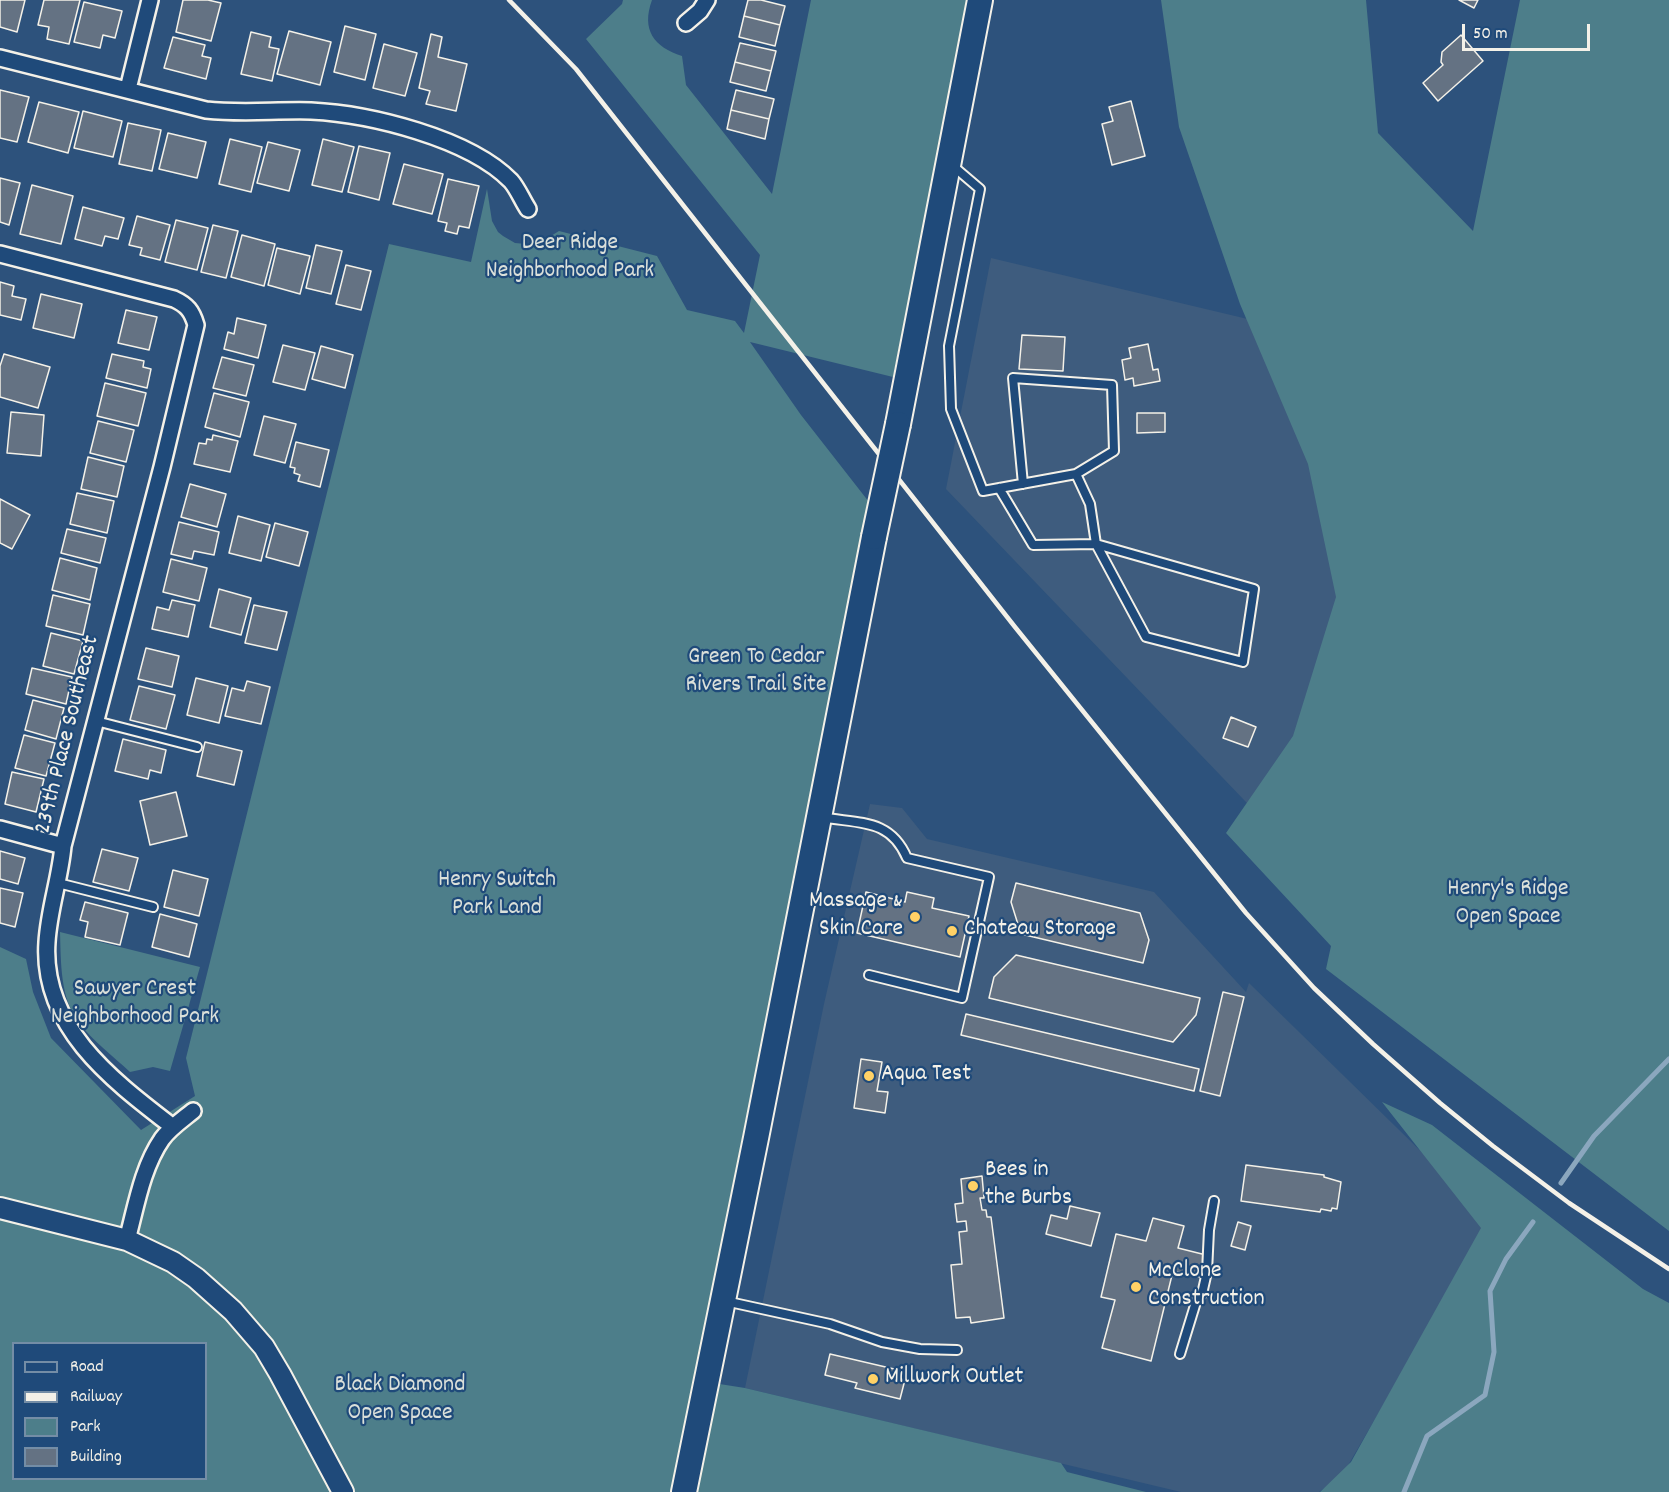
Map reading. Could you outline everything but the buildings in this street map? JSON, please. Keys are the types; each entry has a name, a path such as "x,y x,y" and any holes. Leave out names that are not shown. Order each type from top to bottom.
{"main road":[{"path":"684,1492 950,164 980,0"}],"street":[{"path":"128,90 150,0"},
{"path":"686,23 700,11 707,0"},
{"path":"0,58 206,110 237,113 313,111 393,124 470,152 509,180 528,209"},
{"name":"239th Place Southeast","path":"0,254 174,299 185,305 192,313 196,325 63,846 46,942 47,974 56,1004 75,1037 142,1103 173,1127"},
{"path":"0,829 63,846"},
{"path":"126,1240 146,1170 153,1154 162,1138 193,1111"},
{"path":"0,1208 126,1240 173,1262 196,1278 246,1324 280,1374 343,1492"}],"lane":[{"path":"950,164 980,189 949,346 951,409 983,491 1023,484 1076,474 1113,451 1112,385 1013,378 1023,484"},
{"path":"999,488 1033,545 1096,544 1254,590 1243,662 1146,637 1096,544 1090,504 1076,474"},
{"path":"96,721 197,747"},
{"path":"819,817 882,827 900,843 907,858 988,877 962,998 869,975"},
{"path":"58,883 153,908"},
{"path":"1180,1354 1196,1302 1202,1294 1207,1272 1209,1230 1214,1201"},
{"path":"723,1301 830,1324 882,1342 920,1349 957,1350"}],"shaded area":[{"path":"991,258 1437,364 1291,849 946,489"},
{"path":"870,804 902,808 927,839 1154,892 1246,992 1249,983 1491,1220 1343,1474 1319,1492 1181,1492 745,1388 824,1004"}],"green space":[{"path":"623,0 652,0 648,20 652,36 664,48 682,56 686,85 772,194 811,0 969,0 893,377 750,342 801,415 869,502 694,1380 745,1388 1061,1463 1067,1472 1146,1492 0,1492 0,947 26,959 33,992 51,1038 141,1130 195,1096 186,1058 389,244 471,262 487,189 492,221 498,232 515,243 541,242 559,231 657,256 687,310 735,321 744,333 760,255 586,39 622,4"},
{"name":"Henry's Ridge Open Space","path":"1161,0 1366,0 1378,133 1473,231 1520,0 1669,0 1669,1231 1326,969 1331,946 1226,833 1293,736 1336,597 1308,464 1240,304 1179,127"},
{"name":"Sawyer Crest Neighborhood Park","path":"60,932 200,967 170,1071 153,1067 130,1072 79,1023 68,1003 65,991 61,968"},
{"path":"1382,1102 1432,1125 1643,1289 1669,1303 1669,1492 1320,1492 1351,1462 1481,1228"}],"waterway":[{"path":"1561,1183 1594,1136 1669,1059"},
{"path":"1404,1492 1427,1436 1485,1395 1494,1352 1490,1291 1506,1259 1533,1222"}],"railway":[{"path":"509,0 576,69 1015,627 1246,913 1314,988 1373,1044 1493,1146 1569,1203 1669,1269"}],"place":[{"name":"Massage & Skin Care","path":"915,917"},
{"name":"Chateau Storage","path":"952,931"},
{"name":"Aqua Test","path":"869,1076"},
{"name":"Bees in the Burbs","path":"973,1186"},
{"name":"McClone Construction","path":"1136,1287"},
{"name":"Millwork Outlet","path":"873,1379"}],"park label":[{"name":"Deer Ridge Neighborhood Park","path":"570,259"},
{"name":"Green To Cedar Rivers Trail Site","path":"756,673"},
{"name":"Henry Switch Park Land","path":"497,896"},
{"name":"Black Diamond Open Space","path":"400,1401"}]}
